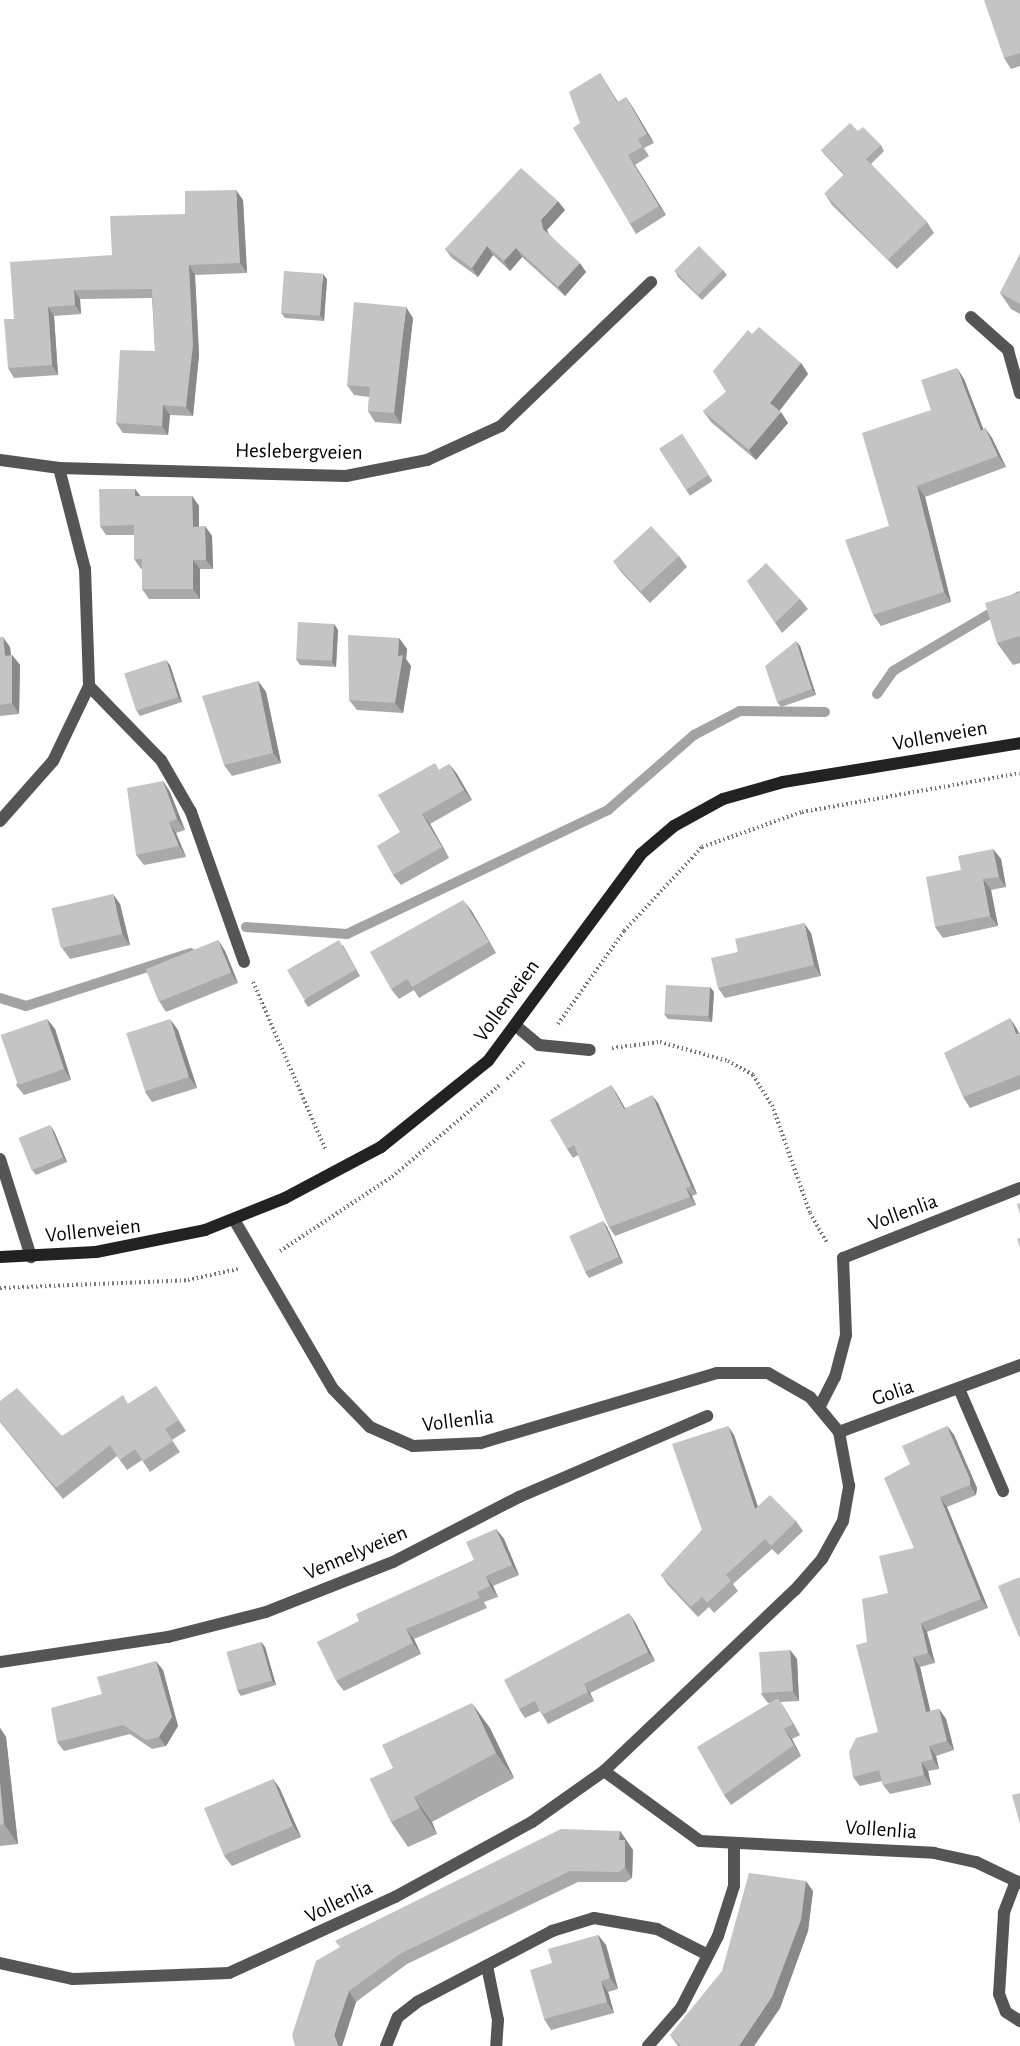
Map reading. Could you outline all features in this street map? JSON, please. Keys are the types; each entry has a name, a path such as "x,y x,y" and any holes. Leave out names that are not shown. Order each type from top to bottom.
{"main road":[{"name":"Vollenveien","path":"0,1257 31,1257 148,1245 235,1221 336,1172 450,1096 515,1025 626,871 690,816 723,799 783,782 1020,742"}],"street":[{"name":"Heslebergveien","path":"0,460 59,468 346,476 427,460 501,426 651,282"},
{"path":"971,317 1008,350 1020,393"},
{"path":"0,821 53,761 89,686 85,569 59,468"},
{"path":"89,686 161,760 191,812 244,962"},
{"path":"515,1025 539,1045 590,1050"},
{"path":"0,1159 4,1178 31,1257"},
{"name":"Vollenlia","path":"843,1258 1020,1188"},
{"name":"Vollenlia","path":"0,1963 73,1979 242,1971 532,1822 604,1771 795,1590 832,1545 849,1500 839,1432 820,1406 791,1382 768,1373 717,1373 480,1443 413,1446 370,1427 333,1389 235,1221"},
{"path":"820,1406 836,1377 846,1335 843,1258"},
{"name":"Golia","path":"839,1432 960,1391 1020,1365"},
{"path":"960,1391 1003,1491"},
{"name":"Vennelyveien","path":"0,1662 168,1637 266,1612 393,1562 519,1497 707,1416"},
{"name":"Vollenlia","path":"604,1771 682,1833 734,1844 934,1853 976,1862 1018,1882"},
{"path":"648,2046 681,2008 731,1903 734,1844"},
{"path":"1018,1882 1004,1913 999,1994 1006,2012 1020,2021"},
{"path":"386,2046 398,2017 552,1931 594,1918 657,1929 708,1955"},
{"path":"487,1966 498,2020 496,2046"}],"path":[{"path":"244,962 336,1172"},
{"path":"590,1050 660,1042 728,1061 753,1075 772,1105 810,1213 843,1258"}],"building":[{"path":"984,0 1020,0 1020,53 1004,58"},
{"path":"600,73 617,103 626,97 647,134 638,139 642,147 628,155 659,206 630,224 573,128 580,123 569,92"},
{"path":"850,123 858,131 863,127 881,145 866,159 863,156 845,174 821,150"},
{"path":"863,156 927,222 888,260 824,194"},
{"path":"521,168 558,201 541,220 543,229 580,263 558,287 516,248 504,261 487,246 472,268 445,249"},
{"path":"236,190 240,263 189,265 193,345 186,407 163,405 162,426 116,423 120,350 155,351 152,289 74,290 75,305 48,307 52,365 8,368 4,319 14,319 10,262 112,255 110,216 185,214 185,191"},
{"path":"699,246 723,270 698,295 674,271"},
{"path":"1020,254 1020,304 1000,293"},
{"path":"284,271 323,274 320,316 281,313"},
{"path":"354,302 406,307 394,413 368,411 370,387 347,385"},
{"path":"759,327 801,363 770,403 781,412 749,450 703,411 726,392 713,371 748,330 752,334"},
{"path":"957,368 981,431 985,428 998,456 917,486 944,592 873,615 845,540 889,526 862,433 931,410 921,380"},
{"path":"682,434 709,475 686,490 659,449"},
{"path":"99,489 135,489 135,496 192,496 193,527 205,526 206,560 193,560 193,589 142,589 142,559 134,559 134,525 100,526"},
{"path":"651,526 679,556 641,591 613,561"},
{"path":"766,563 800,599 775,623 747,581"},
{"path":"1020,592 1020,636 997,643 985,603"},
{"path":"298,622 334,624 332,661 296,659"},
{"path":"348,635 399,638 398,656 403,655 395,703 349,700"},
{"path":"0,637 3,637 5,656 12,655 12,703 0,705"},
{"path":"796,641 812,689 777,702 765,666"},
{"path":"166,660 178,697 136,711 124,674"},
{"path":"258,681 273,753 224,765 202,696"},
{"path":"435,763 439,770 449,764 464,790 422,814 442,847 393,875 377,846 400,832 378,795"},
{"path":"163,781 177,819 169,822 179,846 136,855 127,788"},
{"path":"993,849 999,877 983,879 990,916 935,927 926,877 961,870 958,856"},
{"path":"113,894 122,934 61,948 52,908"},
{"path":"463,900 489,942 412,987 407,979 391,989 370,952"},
{"path":"804,923 814,965 718,988 711,958 738,952 735,939"},
{"path":"218,940 231,972 159,1002 146,969"},
{"path":"339,940 356,969 304,999 287,970"},
{"path":"666,985 710,987 708,1016 664,1014"},
{"path":"1010,1018 1016,1034 1020,1033 1020,1075 963,1097 944,1053"},
{"path":"47,1019 64,1069 18,1085 1,1035"},
{"path":"170,1019 189,1077 145,1091 126,1033"},
{"path":"611,1085 624,1109 652,1095 691,1186 686,1188 690,1197 609,1227 574,1145 567,1149 550,1120"},
{"path":"50,1125 63,1157 32,1170 18,1138"},
{"path":"603,1221 619,1257 585,1272 569,1236"},
{"path":"156,1386 179,1420 165,1429 173,1441 143,1461 135,1449 120,1460 110,1445 56,1488 0,1421 0,1401 17,1388 62,1436 123,1395 128,1404"},
{"path":"728,1426 755,1509 770,1495 796,1521 771,1546 765,1539 726,1575 731,1581 707,1603 702,1597 691,1607 661,1575 702,1530 672,1444"},
{"path":"947,1426 970,1479 970,1485 940,1497 981,1599 921,1623 928,1653 913,1657 926,1712 939,1709 947,1741 929,1746 933,1759 921,1762 924,1775 883,1785 879,1770 853,1777 849,1752 856,1738 878,1732 856,1645 867,1642 862,1599 888,1593 879,1556 914,1548 884,1478 910,1464 902,1446"},
{"path":"496,1529 512,1565 486,1576 490,1586 477,1592 480,1598 406,1629 413,1643 336,1681 317,1642 359,1621 356,1614 474,1560 466,1542"},
{"path":"1020,1577 1020,1637 1019,1637 998,1586"},
{"path":"629,1613 648,1652 584,1684 588,1692 542,1715 535,1701 519,1709 504,1680"},
{"path":"261,1642 272,1680 237,1690 226,1652"},
{"path":"790,1650 793,1691 762,1693 759,1652"},
{"path":"156,1661 172,1717 159,1737 146,1740 123,1725 57,1742 51,1708 102,1694 97,1677"},
{"path":"778,1698 793,1724 784,1729 794,1745 724,1795 697,1747"},
{"path":"472,1703 496,1753 414,1797 420,1808 391,1822 370,1779 393,1768 382,1745"},
{"path":"273,1779 293,1826 224,1855 204,1808"},
{"path":"0,1783 4,1824 0,1825"},
{"path":"1020,1793 1020,1824 1012,1795"},
{"path":"561,1829 620,1831 619,1840 625,1840 625,1867 619,1872 570,1871 400,1954 349,1991 334,2035 338,2046 295,2046 292,2035 316,1961 340,1947 335,1941"},
{"path":"749,1873 806,1881 801,1920 772,1997 739,2046 681,2046 670,2035 722,1971"},
{"path":"598,1935 610,1978 601,1981 607,2002 544,2019 530,1970 552,1963 548,1949"}],"waterway":[{"path":"877,694 893,671 1020,596"},
{"path":"246,927 347,934 608,810 694,735 740,711 825,712"},
{"path":"0,998 26,1006 191,953"}]}
